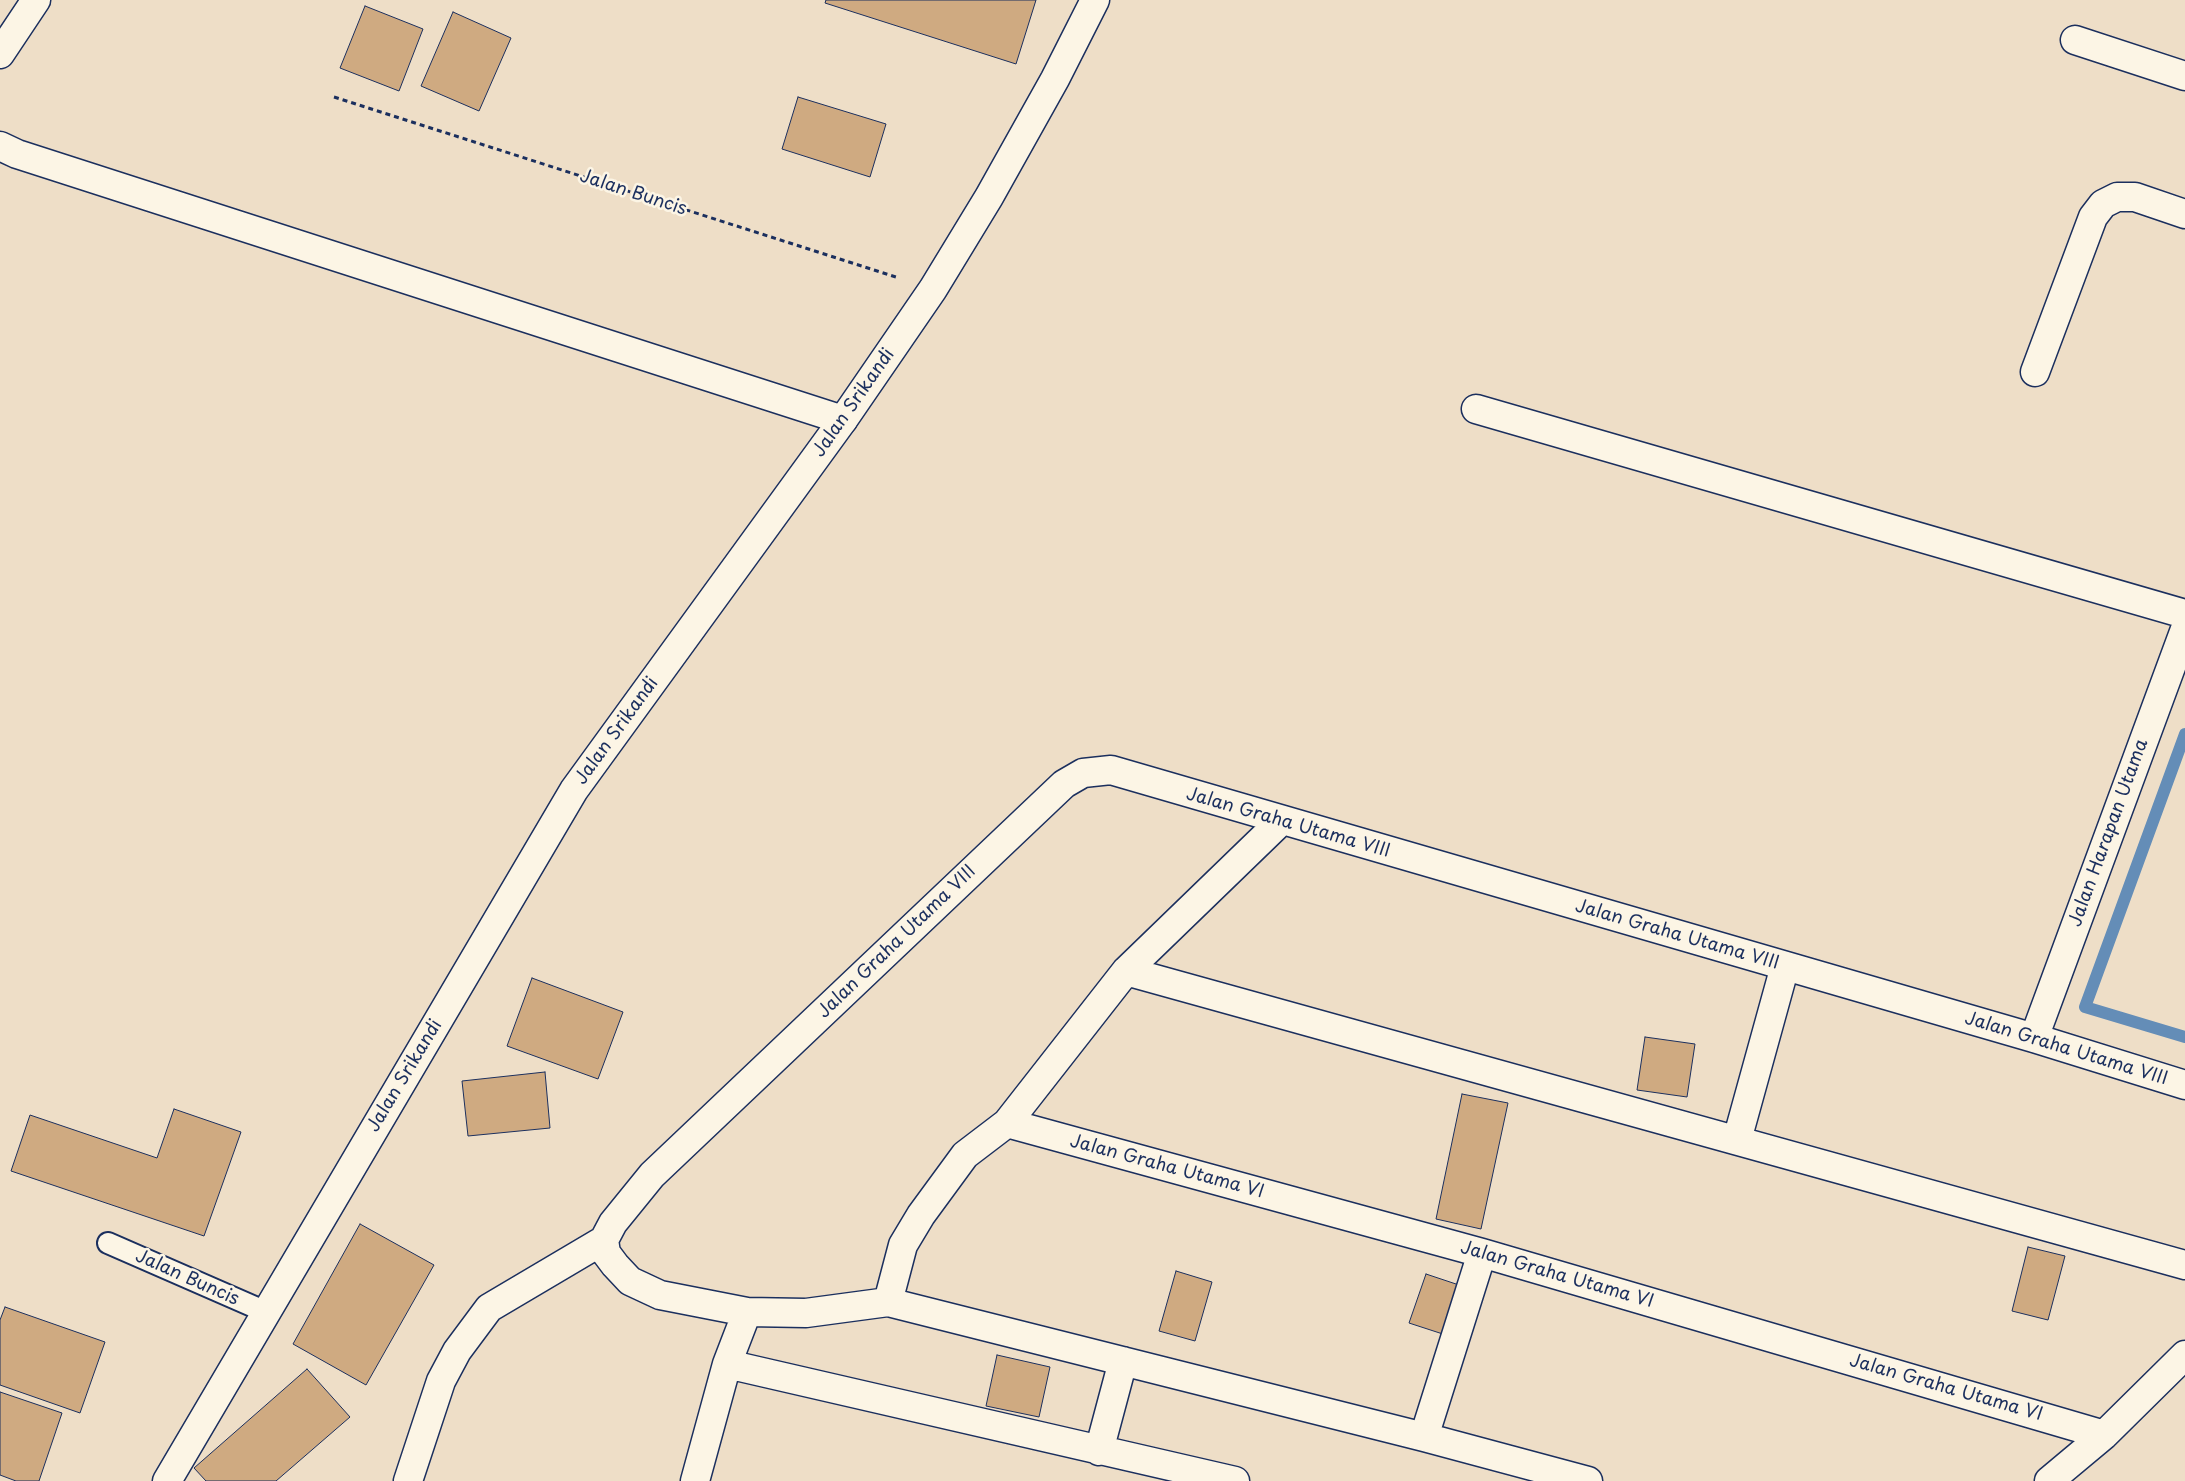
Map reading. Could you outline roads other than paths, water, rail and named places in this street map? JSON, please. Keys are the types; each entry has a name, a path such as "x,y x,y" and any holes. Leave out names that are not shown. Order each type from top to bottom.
{"street":[{"path":"0,54 36,0"},
{"name":"Jalan Srikandi","path":"167,1481 574,790 843,420 933,289 989,198 1055,80 1088,2"},
{"path":"2075,40 2185,76"},
{"path":"9,150 843,420"},
{"path":"2035,372 2093,217 2103,204 2116,197 2134,197 2185,214"},
{"path":"1476,409 2185,614"},
{"name":"Jalan Harapan Utama","path":"2034,1038 2185,628"},
{"name":"Jalan Graha Utama VIII","path":"604,1240 613,1223 652,1174 1064,784 1084,773 1111,770 1280,821 2034,1038 2185,1085"},
{"path":"888,1302 904,1245 921,1215 966,1155 1008,1123 1126,971 1280,821"},
{"path":"1737,1140 1785,966"},
{"path":"1126,971 2185,1266"},
{"name":"Jalan Graha Utama VI","path":"1008,1123 1482,1253 2104,1434"},
{"path":"408,1481 441,1381 457,1351 489,1308 604,1240 606,1253 615,1266 630,1281 660,1295 747,1312 806,1313 888,1302 1424,1437 1537,1474 1588,1481"},
{"path":"1424,1437 1482,1253"},
{"path":"695,1481 727,1364 747,1312"},
{"path":"2049,1481 2104,1434 2185,1355"},
{"path":"1099,1451 1124,1362"},
{"path":"727,1364 1224,1480"}],"lane":[{"name":"Jalan Buncis","path":"108,1243 266,1312"}],"waterway":[{"path":"2185,734 2085,1007 2185,1037"}]}
